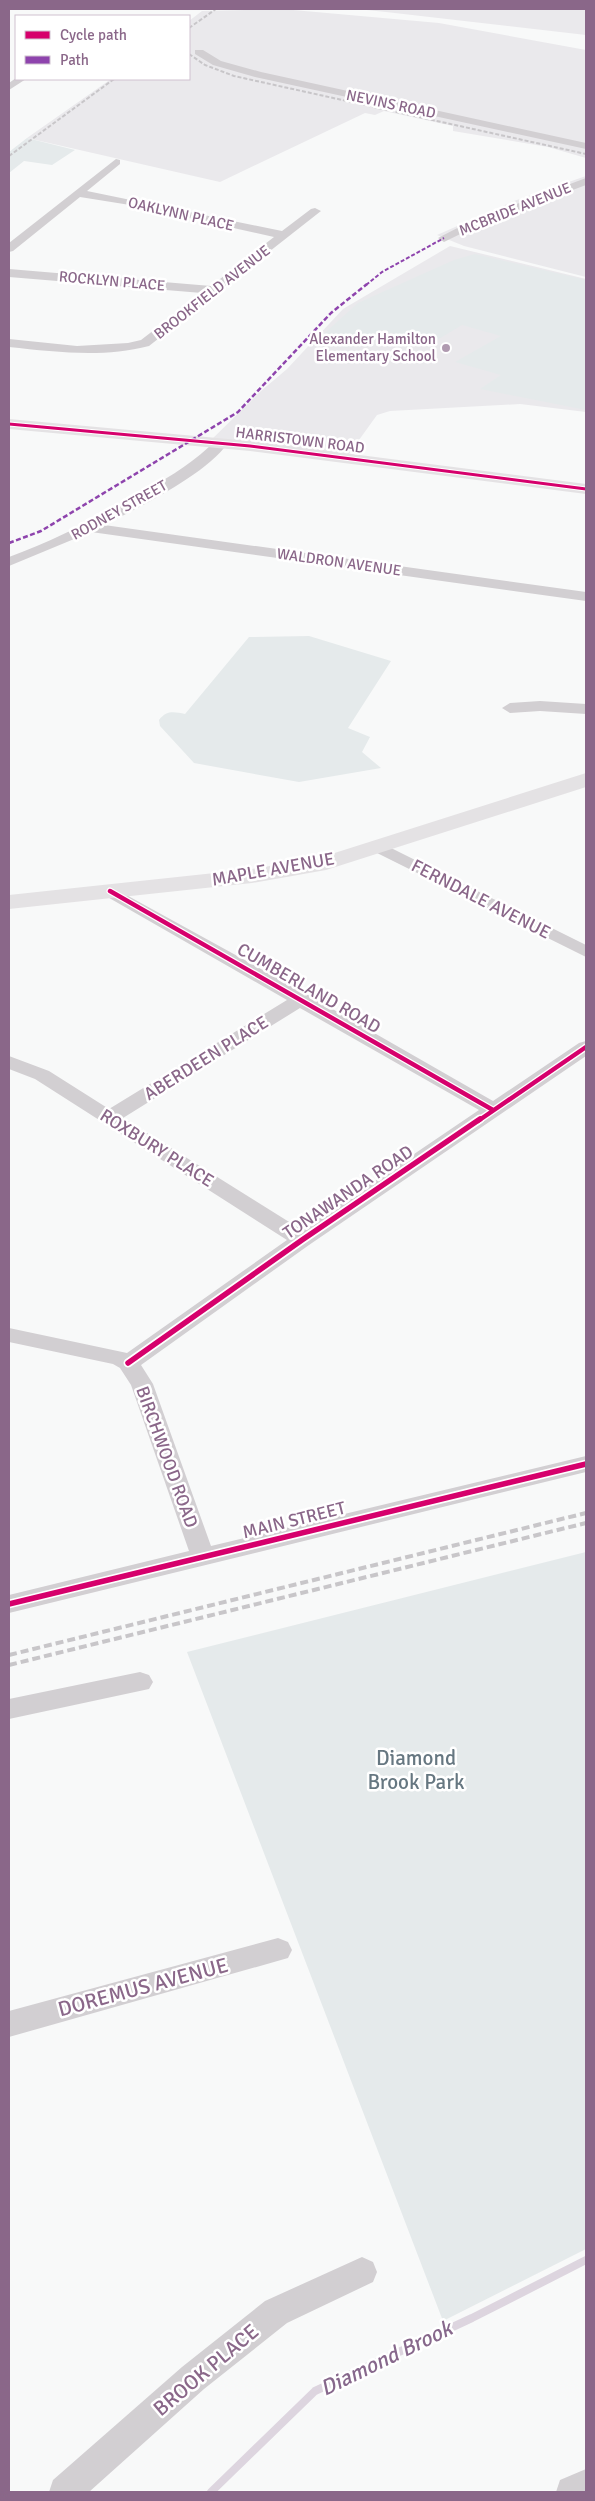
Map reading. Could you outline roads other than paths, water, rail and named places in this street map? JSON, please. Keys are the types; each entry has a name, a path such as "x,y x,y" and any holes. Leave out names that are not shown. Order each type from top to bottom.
{"street":[{"name":"NEVINS ROAD","path":"198,52 217,63 259,75 586,146"},
{"path":"9,87 20,80"},
{"path":"9,249 116,162"},
{"name":"MCBRIDE AVENUE","path":"444,238 487,218 586,181"},
{"name":"OAKLYNN PLACE","path":"78,193 129,202 229,226 284,235"},
{"name":"BROOKFIELD AVENUE","path":"9,343 99,350 135,346 152,339 315,211"},
{"name":"ROCKLYN PLACE","path":"9,273 214,290"},
{"name":"HARRISTOWN ROAD","path":"9,424 221,443 586,489"},
{"name":"RODNEY STREET","path":"9,562 92,528 177,478 221,443"},
{"name":"WALDRON AVENUE","path":"92,528 586,597"},
{"path":"510,708 540,706 586,709"},
{"name":"MAPLE AVENUE","path":"9,902 292,870 326,862 586,780"},
{"name":"FERNDALE AVENUE","path":"377,846 586,952"},
{"name":"CUMBERLAND ROAD","path":"110,891 302,999 493,1110"},
{"name":"ABERDEEN PLACE","path":"110,1117 302,999"},
{"name":"TONAWANDA ROAD","path":"128,1363 302,1240 586,1047"},
{"name":"ROXBURY PLACE","path":"9,1062 42,1075 302,1240"},
{"path":"9,1335 104,1354 128,1363"},
{"name":"BIRCHWOOD ROAD","path":"128,1363 142,1384 203,1557"},
{"name":"MAIN STREET","path":"9,1604 586,1464"},
{"path":"9,1709 140,1682"},
{"name":"DOREMUS AVENUE","path":"9,2024 278,1950"},
{"name":"BROOK PLACE","path":"65,2492 192,2378 276,2312 362,2272"},
{"path":"572,2492 586,2485"}],"waterway":[{"name":"Diamond Brook","path":"211,2492 315,2391 472,2318 586,2260"}],"railway":[{"path":"190,27 216,9"},
{"path":"190,55 205,65 234,76 586,154"},
{"path":"9,156 113,80"},
{"path":"9,1655 586,1513"},
{"path":"9,1665 586,1523"}],"place":[{"name":"Alexander Hamilton Elementary School","path":"446,348"}],"park label":[{"name":"Diamond Brook Park","path":"416,1770"}]}
